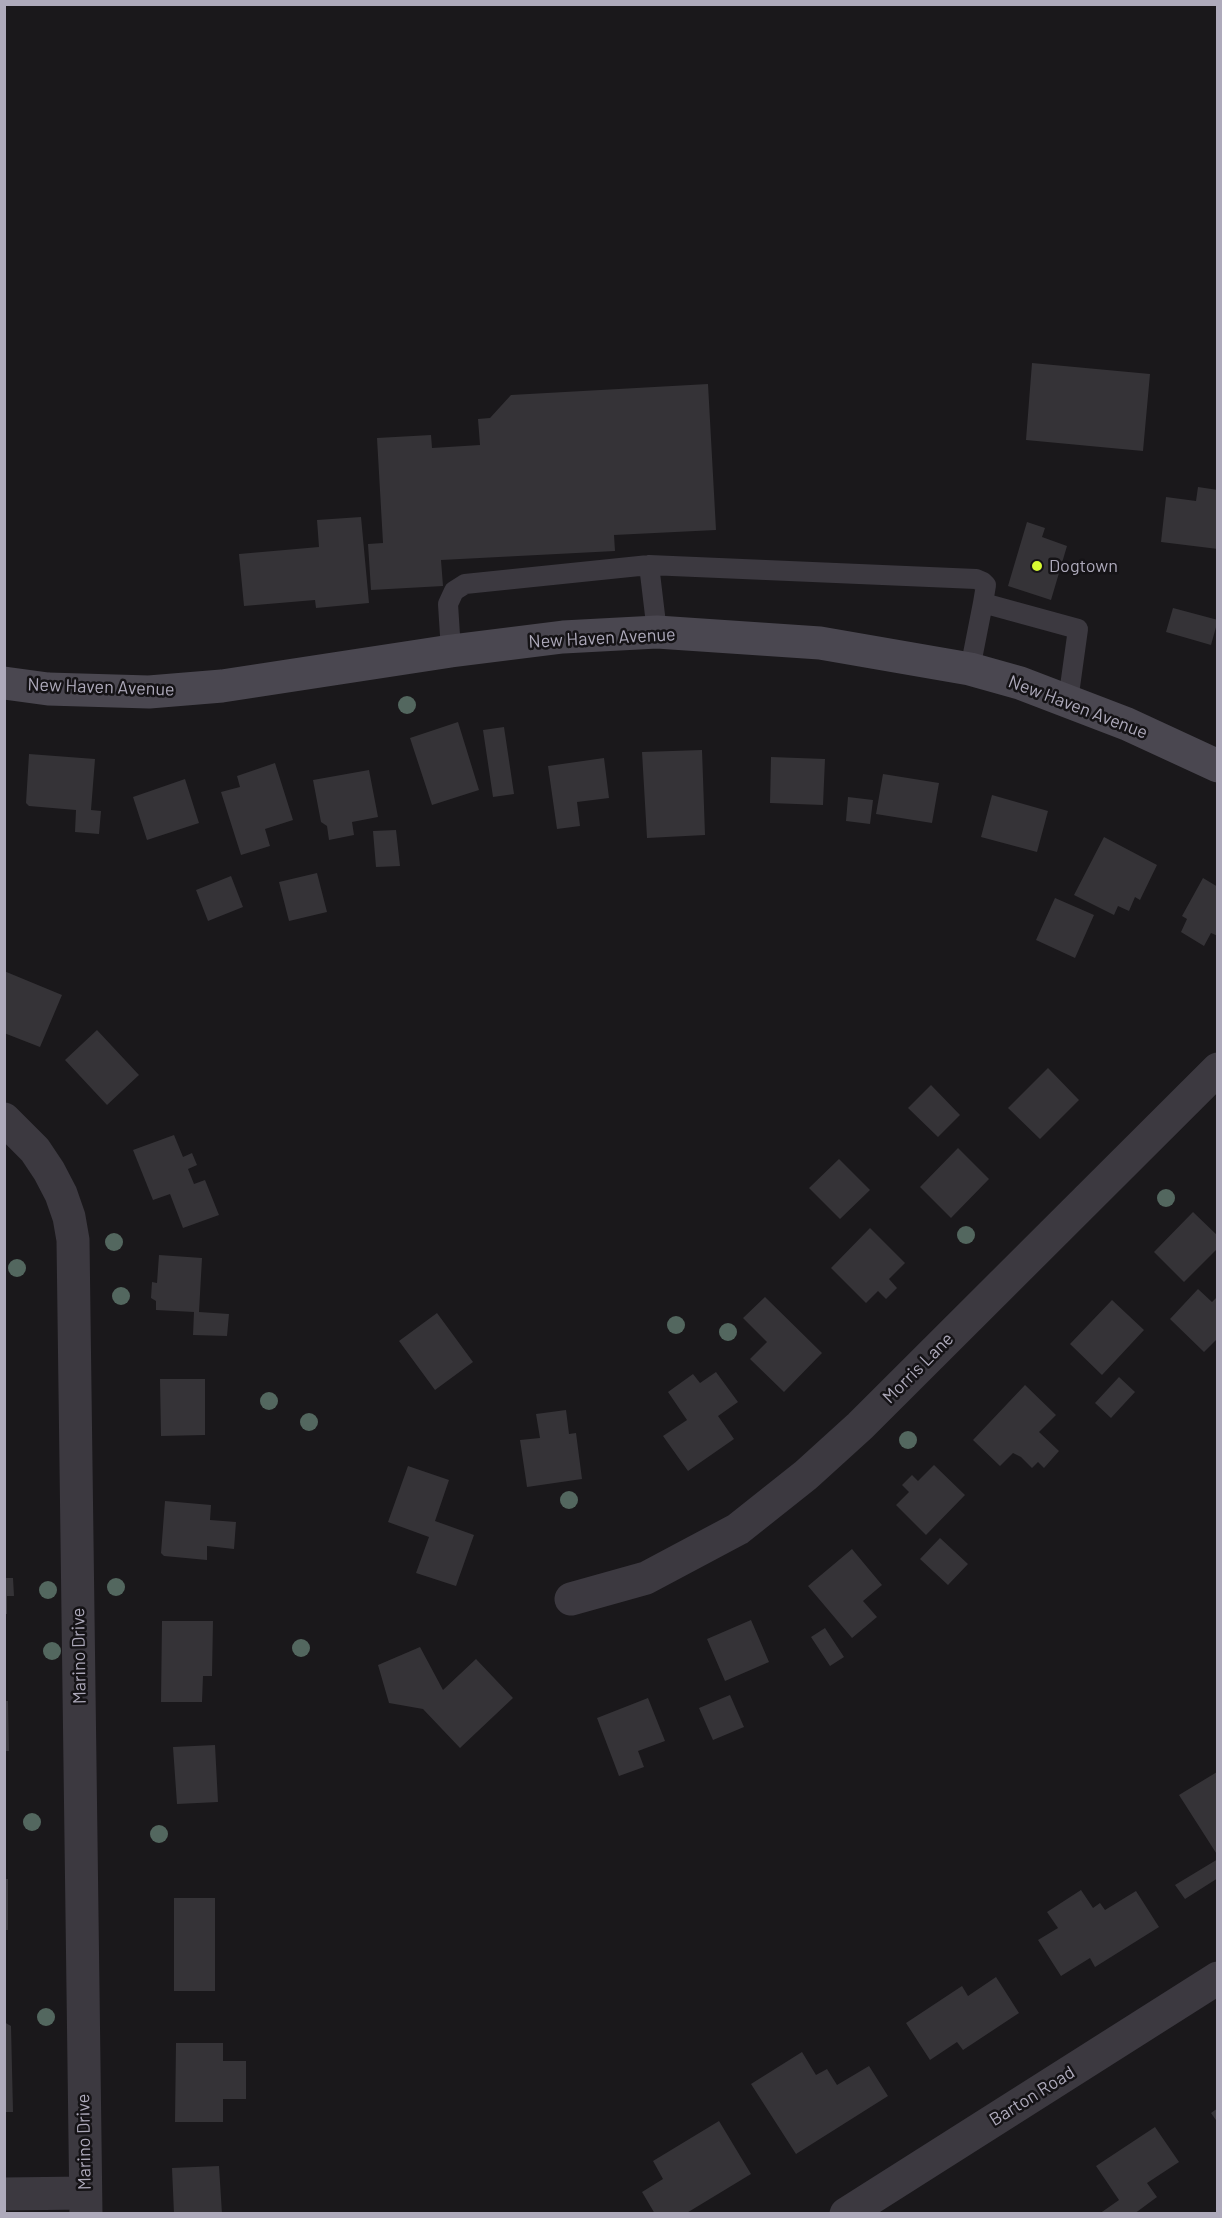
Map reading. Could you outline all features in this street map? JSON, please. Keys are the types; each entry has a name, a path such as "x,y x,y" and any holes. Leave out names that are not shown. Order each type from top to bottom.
{"main road":[{"name":"New Haven Avenue","path":"4,683 48,689 149,692 177,690 264,681 451,651 563,637 657,632 820,643 970,669 1020,683 1127,724 1218,766"}],"street":[{"name":"Morris Lane","path":"571,1599 646,1578 738,1529 806,1475 860,1426 1218,1069"},
{"name":"Marino Drive","path":"4,1119 35,1150 49,1171 64,1201 73,1240 85,2203"},
{"name":"Barton Road","path":"846,2214 1218,1978"},
{"path":"4,2194 85,2203"}],"lane":[{"path":"649,565 657,632"},
{"path":"451,651 448,604 454,591 465,584 649,565 976,579 986,585 970,669"},
{"path":"983,603 1078,629 1068,701"}],"building":[{"path":"1032,363 1150,374 1143,451 1026,440"},
{"path":"708,384 716,530 614,535 615,551 441,560 443,586 371,590 368,544 383,543 377,438 431,435 432,448 480,445 478,419 490,418 511,395"},
{"path":"1198,487 1218,490 1218,549 1161,542 1166,497 1196,501"},
{"path":"361,517 369,603 316,608 315,600 244,606 239,554 319,547 317,520"},
{"name":"Dogtown","path":"1027,522 1045,528 1042,537 1067,546 1051,600 1008,586"},
{"path":"1173,608 1218,620 1211,645 1166,632"},
{"path":"458,722 479,790 432,805 410,738"},
{"path":"504,727 514,794 493,797 483,730"},
{"path":"702,750 705,835 647,838 642,752"},
{"path":"29,754 95,759 91,810 101,811 99,834 75,832 76,810 29,806 26,803"},
{"path":"771,757 825,759 823,805 770,803"},
{"path":"604,758 609,798 577,802 580,826 557,829 548,766"},
{"path":"275,763 293,820 265,829 270,846 241,855 221,792 240,787 237,776"},
{"path":"369,770 378,817 352,822 354,835 329,840 327,826 321,822 313,780"},
{"path":"883,774 939,783 932,823 876,814"},
{"path":"185,779 199,823 147,840 133,797"},
{"path":"992,795 1048,811 1037,852 981,837"},
{"path":"848,797 873,800 870,824 846,821"},
{"path":"396,830 400,866 376,867 373,831"},
{"path":"1104,837 1157,865 1140,900 1135,897 1129,911 1118,906 1114,915 1074,895"},
{"path":"317,873 327,912 289,921 279,882"},
{"path":"231,876 243,907 208,921 196,890"},
{"path":"1203,878 1218,887 1218,936 1211,933 1204,946 1181,932 1187,919 1182,916"},
{"path":"1055,898 1094,915 1075,958 1036,940"},
{"path":"4,971 62,995 40,1047 4,1033"},
{"path":"97,1030 139,1075 107,1105 65,1060"},
{"path":"1048,1068 1079,1100 1040,1139 1008,1108"},
{"path":"931,1085 960,1115 938,1137 908,1108"},
{"path":"174,1135 183,1157 192,1153 197,1165 188,1169 194,1184 205,1180 219,1215 183,1228 170,1194 153,1200 133,1150"},
{"path":"958,1148 989,1179 951,1218 920,1187"},
{"path":"839,1159 870,1190 840,1219 809,1188"},
{"path":"1193,1212 1218,1236 1218,1248 1184,1282 1154,1252"},
{"path":"870,1228 905,1263 889,1279 897,1288 886,1299 878,1291 866,1303 831,1268"},
{"path":"159,1255 202,1258 199,1312 229,1314 227,1336 193,1335 194,1312 156,1310 156,1301 151,1298 152,1282 157,1283"},
{"path":"1198,1289 1212,1302 1218,1296 1218,1338 1204,1352 1170,1319"},
{"path":"765,1297 822,1353 784,1392 750,1359 767,1342 743,1318"},
{"path":"1112,1300 1144,1330 1102,1375 1070,1344"},
{"path":"437,1313 473,1362 435,1390 399,1341"},
{"path":"716,1372 738,1402 718,1416 734,1439 688,1471 663,1436 687,1420 668,1392 693,1374 700,1383"},
{"path":"1119,1377 1135,1392 1111,1418 1095,1403"},
{"path":"160,1379 205,1379 205,1435 161,1436"},
{"path":"1025,1385 1056,1415 1039,1432 1059,1451 1044,1468 1038,1462 1032,1468 1021,1457 1013,1453 1000,1466 973,1440"},
{"path":"566,1410 569,1434 576,1433 582,1479 527,1487 520,1440 540,1438 536,1414"},
{"path":"934,1465 965,1495 926,1535 896,1505 909,1492 902,1485 912,1475 918,1481"},
{"path":"408,1466 449,1480 435,1521 474,1535 456,1586 416,1573 429,1537 388,1522"},
{"path":"165,1501 211,1505 210,1520 236,1522 234,1549 207,1546 207,1560 164,1556 161,1553"},
{"path":"940,1538 968,1564 948,1585 920,1559"},
{"path":"852,1549 882,1585 863,1601 877,1617 852,1638 808,1586"},
{"path":"4,1578 13,1578 14,1596 7,1596 7,1614 4,1614"},
{"path":"751,1620 769,1662 725,1681 707,1639"},
{"path":"162,1621 213,1621 212,1676 203,1676 202,1702 161,1702"},
{"path":"825,1628 844,1657 830,1666 811,1637"},
{"path":"420,1647 443,1690 476,1659 513,1698 460,1748 423,1709 389,1703 378,1665"},
{"path":"730,1695 744,1727 713,1740 699,1708"},
{"path":"648,1698 665,1741 638,1751 644,1767 619,1776 597,1718"},
{"path":"4,1701 8,1701 9,1751 4,1751"},
{"path":"215,1745 218,1802 177,1804 173,1747"},
{"path":"1218,1773 1218,1856 1179,1795"},
{"path":"1218,1859 1218,1878 1185,1899 1175,1885"},
{"path":"4,1879 8,1879 8,1930 4,1930"},
{"path":"1081,1890 1093,1908 1100,1903 1105,1910 1136,1891 1159,1927 1095,1967 1090,1958 1061,1976 1038,1940 1058,1928 1047,1912"},
{"path":"174,1898 215,1898 215,1991 174,1991"},
{"path":"996,1977 1019,2013 963,2050 957,2042 930,2060 906,2023 962,1986 968,1996"},
{"path":"4,2022 11,2026 13,2112 4,2112"},
{"path":"176,2043 223,2043 223,2061 246,2061 246,2099 223,2099 223,2122 175,2122"},
{"path":"802,2052 816,2075 827,2069 837,2085 869,2066 888,2096 796,2154 751,2084"},
{"path":"1218,2108 1218,2123 1211,2113"},
{"path":"719,2121 751,2174 685,2214 655,2214 642,2192 663,2179 653,2161"},
{"path":"1155,2127 1179,2162 1147,2183 1157,2197 1134,2214 1099,2214 1119,2200 1096,2166"},
{"path":"219,2166 222,2214 174,2214 172,2168"}],"place":[{"name":"Dogtown","path":"1037,566"}]}
